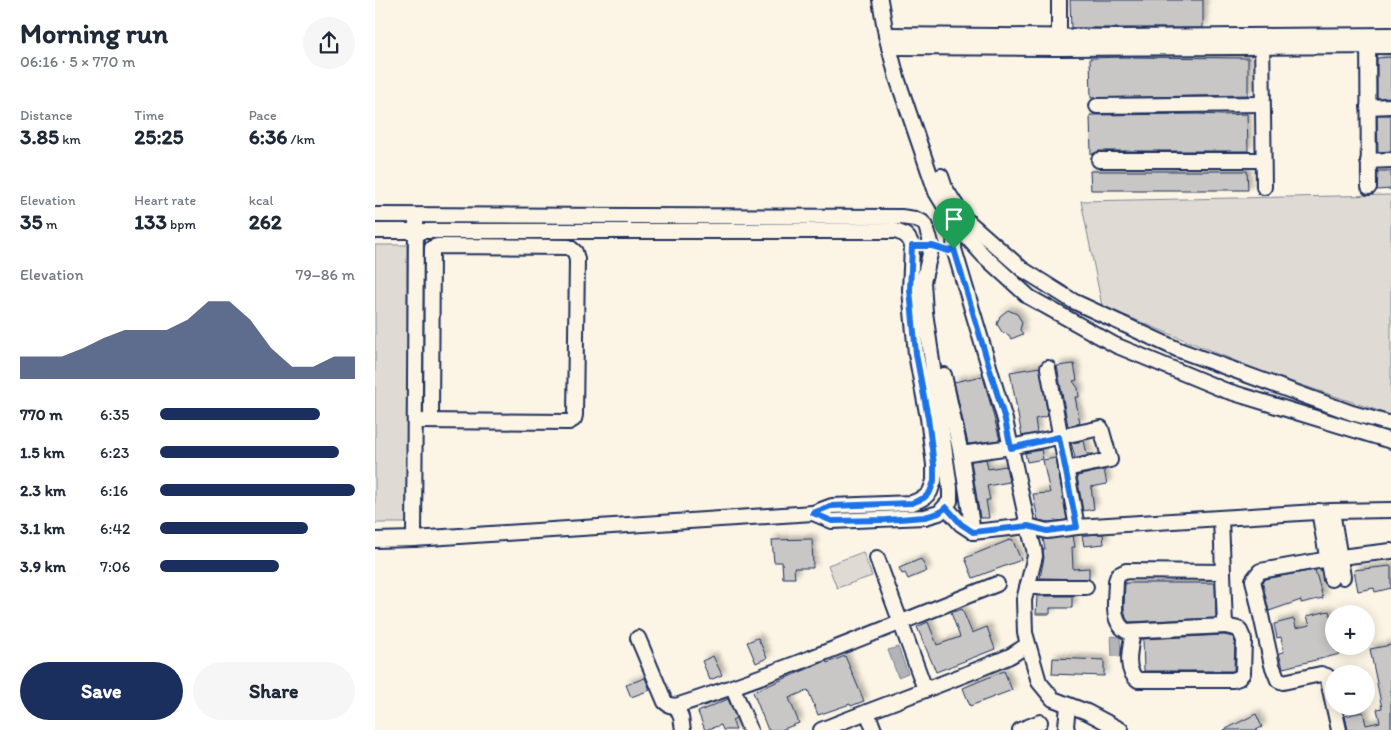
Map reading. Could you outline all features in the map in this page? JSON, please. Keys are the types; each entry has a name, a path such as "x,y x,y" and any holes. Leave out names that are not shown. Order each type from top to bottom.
{"street":[{"path":"880,0 891,41 910,97 945,188 960,221 983,255 1029,297 1115,345 1223,390 1391,440"},
{"path":"887,0 891,41"},
{"path":"1059,0 1059,42"},
{"path":"891,41 1368,40 1391,35"},
{"path":"1368,40 1391,46"},
{"path":"1368,40 1369,187"},
{"path":"1262,41 1264,187"},
{"path":"1097,106 1262,104"},
{"path":"1369,107 1391,106"},
{"path":"1099,160 1263,160"},
{"path":"1368,161 1391,160"},
{"path":"375,214 901,217 922,222 926,226 932,246 923,282 925,312 951,488 950,502 939,513 925,517 832,521 813,513"},
{"path":"414,539 415,215"},
{"path":"960,221 955,228 954,249 1005,420 1034,549 1035,556 1024,600 1025,633 1034,659 1039,682 1053,699 1067,706 1087,712 1121,730"},
{"path":"960,221 1022,269 1073,301 1179,350 1352,413 1391,424"},
{"path":"375,232 895,231 905,234 910,239 912,246 910,290 916,354 928,418 934,465 934,481 930,492 924,498 912,503 831,506 813,513 375,540"},
{"path":"415,420 569,422 574,419 577,259 575,252 569,247 437,246 432,248 431,420"},
{"path":"912,246 932,246 949,251 954,249"},
{"path":"1048,368 1059,437 1077,527"},
{"path":"944,375 961,454 973,532"},
{"path":"961,454 1011,448 1101,428 1110,460 1065,468"},
{"path":"946,507 961,524 973,532 1028,526 1047,531 1077,527 1325,511 1391,510"},
{"path":"1325,511 1337,578"},
{"path":"1221,518 1225,626"},
{"path":"1339,730 1327,676 1321,674 1283,682 1278,680 1272,666 1253,580 1260,571 1333,558 1391,552"},
{"path":"877,558 925,689"},
{"path":"1133,630 1129,665 1133,676 1138,680 1233,680 1239,678 1243,673 1244,640 1239,629 1225,626 1133,630 1126,631 1120,627 1116,620 1118,575 1126,572 1223,572"},
{"path":"638,638 665,702 676,706 733,688 839,648 997,584"},
{"path":"1027,587 1086,587"},
{"path":"821,730 1011,655 1018,650 1029,648"},
{"path":"733,688 749,730"},
{"path":"676,706 681,717 683,730"},
{"path":"1067,706 1065,726 1067,730"},
{"path":"867,712 874,730"},
{"path":"1020,730 1040,722"}],"shaded area":[{"path":"1391,195 1391,415 1260,371 1102,306 1081,201"},
{"path":"375,245 407,245 408,523 375,523"},
{"path":"863,552 872,576 837,588 828,565"},
{"path":"1111,636 1120,637 1121,657 1112,656"},
{"path":"898,647 908,673 898,677 888,650"}],"building":[{"path":"1070,0 1203,0 1203,28 1071,28"},
{"path":"1391,57 1391,97 1377,98 1377,58"},
{"path":"1090,58 1248,58 1248,95 1091,98"},
{"path":"1247,114 1248,151 1099,151 1091,155 1090,115"},
{"path":"1377,115 1391,115 1391,151 1378,152"},
{"path":"1090,171 1247,171 1248,190 1091,190"},
{"path":"1378,171 1391,171 1391,189 1377,190"},
{"path":"1008,310 1017,314 1022,322 1020,330 1023,334 1011,339 1009,335 1002,332 997,324 1000,316"},
{"path":"1074,364 1077,380 1073,381 1078,388 1079,397 1075,397 1080,423 1068,426 1057,366"},
{"path":"1040,367 1048,416 1035,419 1037,433 1022,436 1010,372"},
{"path":"983,376 1000,440 968,444 954,382"},
{"path":"1084,441 1087,454 1094,454 1073,459 1075,457 1071,443"},
{"path":"1041,450 1043,459 1027,462 1025,453"},
{"path":"1056,458 1067,520 1048,522 1038,520 1033,494 1050,493 1043,460"},
{"path":"986,459 988,469 1006,466 1009,482 987,486 990,500 986,500 989,518 980,518 971,461"},
{"path":"1104,470 1107,484 1091,487 1094,509 1083,511 1077,476"},
{"path":"1103,534 1104,544 1084,546 1082,535"},
{"path":"1073,536 1075,547 1072,547 1073,569 1089,568 1089,579 1040,578 1044,558 1043,549 1045,549 1043,539"},
{"path":"812,539 813,568 794,568 795,578 783,578 782,562 774,562 772,540"},
{"path":"1012,539 1021,560 973,578 965,558"},
{"path":"921,559 927,571 908,579 905,573 902,574 899,568"},
{"path":"1391,566 1391,588 1375,592 1374,588 1358,591 1354,570"},
{"path":"1315,570 1323,598 1301,603 1301,600 1269,611 1262,582 1265,579"},
{"path":"1125,583 1215,583 1216,618 1129,622 1124,608"},
{"path":"1037,596 1072,596 1072,608 1050,608 1050,614 1036,614"},
{"path":"962,609 972,633 987,627 995,649 936,672 917,627 928,622 937,645 960,637 951,613"},
{"path":"1325,612 1325,655 1336,655 1283,668 1279,653 1284,652 1281,637 1277,638 1274,624 1294,619 1296,628 1310,625 1307,616"},
{"path":"1224,635 1233,637 1235,642 1234,671 1144,671 1143,639"},
{"path":"758,638 767,658 756,663 747,642"},
{"path":"1391,645 1391,730 1348,730 1345,716 1364,715 1366,725 1380,722 1377,709 1382,708 1375,665 1373,665 1371,655 1375,655 1375,648"},
{"path":"713,656 722,675 710,680 702,661"},
{"path":"845,656 864,701 818,715 808,690 789,698 799,723 781,730 768,730 753,692 826,661 827,663"},
{"path":"1053,658 1104,660 1104,676 1052,674"},
{"path":"1004,671 1012,690 970,706 963,688"},
{"path":"645,678 650,690 631,697 626,685"},
{"path":"728,699 736,718 732,720 736,730 723,730 721,725 705,730 698,712"},
{"path":"1256,714 1262,727 1256,730 1224,730"}],"route":[{"path":"912,246 932,246 949,251 954,249 1005,420 1011,448 1059,437 1077,527 1047,531 1028,526 973,532 961,524 946,507 939,513 925,517 886,520 832,521 813,513 831,506 912,503 924,498 930,492 934,481 934,465 928,418 916,354 910,290 913,261 912,246"}]}
